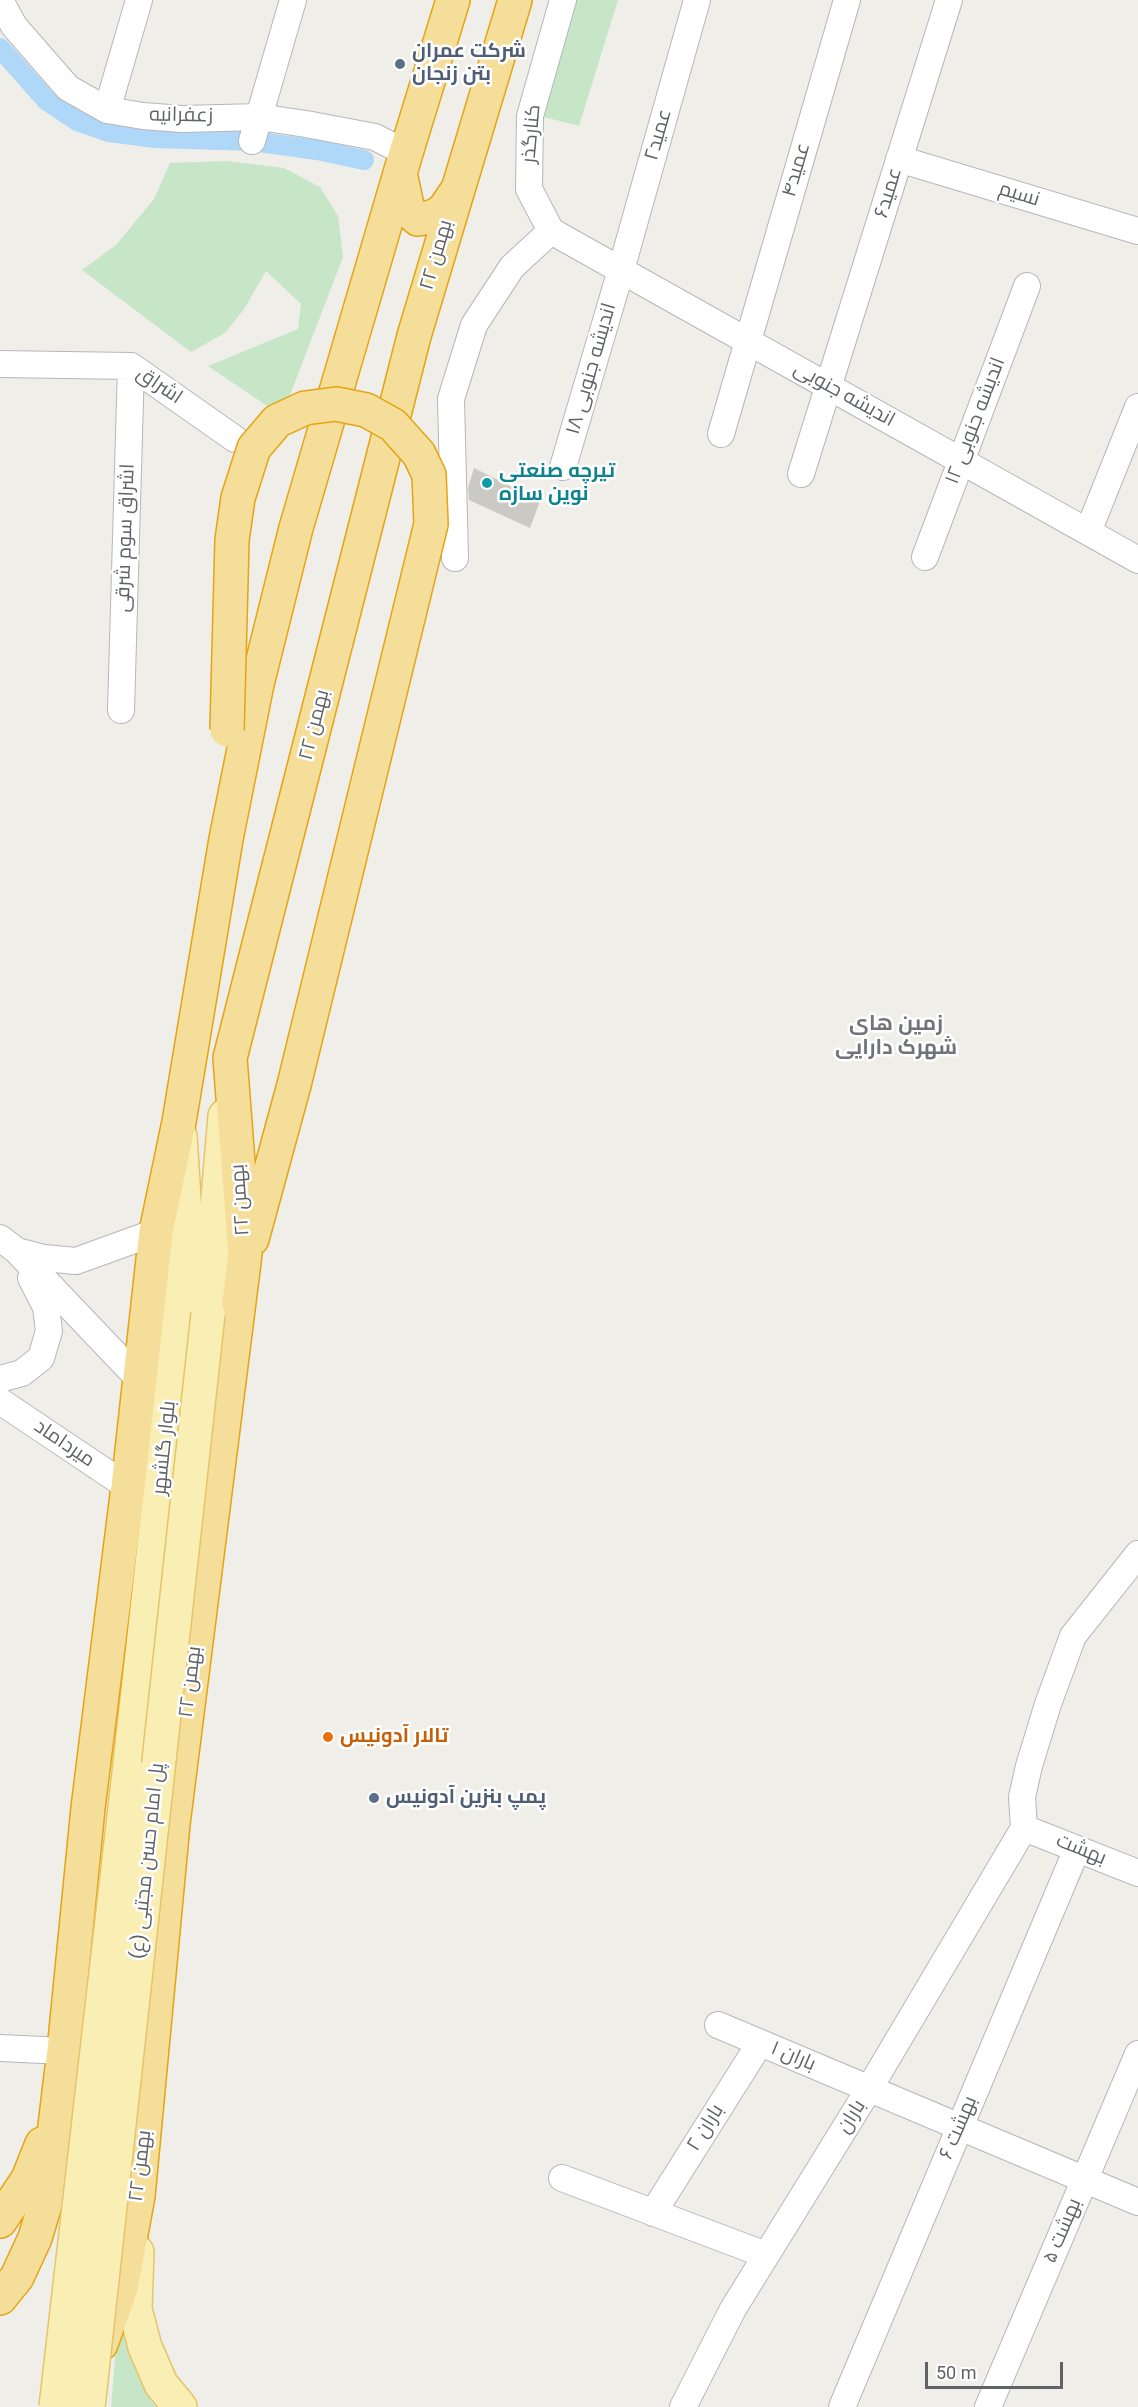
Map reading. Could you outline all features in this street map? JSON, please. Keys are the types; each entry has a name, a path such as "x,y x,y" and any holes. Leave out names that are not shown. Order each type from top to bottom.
{"highway":[{"path":"0,2298 17,2277 35,2238 46,2201 64,2051 88,1808 128,1487 138,1378 156,1232 180,1122 256,684 296,528 453,0"},
{"name":"۲۲ بهمن","path":"50,2407 60,2401 78,2382 90,2366 101,2344 121,2288 138,2196 173,1824 245,1254 230,1058 414,336 515,0"},
{"path":"403,163 408,210 418,219 432,217 443,211 456,191"},
{"path":"220,881 232,540 238,498 254,448 278,421 305,408 336,404 366,410 393,425 419,454 429,475 431,524 294,1085 243,1275"},
{"path":"0,2221 28,2179 56,2109"},
{"path":"46,2201 70,2276 81,2288 92,2289 98,2285 104,2275 121,2226 138,2196"}],"main road":[{"name":"پل امام حسن مجتبی (ع)","path":"88,2407 208,1314 230,1058"},
{"name":"بلوار گلشهر","path":"129,1773 187,1245 180,1122"},
{"name":"پل امام حسن مجتبی (ع)","path":"56,2407 129,1773"},
{"path":"138,2196 135,2309 153,2367 161,2384 180,2407"}],"street":[{"name":"زعفرانیه","path":"0,0 14,26 68,88 107,110 255,129 375,137 403,163"},
{"path":"107,110 139,0"},
{"path":"255,129 293,0"},
{"name":"کنارگذر","path":"551,231 528,189 530,116 563,0"},
{"name":"عمید۲","path":"621,270 697,0"},
{"name":"عمید۴","path":"721,434 846,0"},
{"name":"عمید۶","path":"801,474 949,0"},
{"name":"نسیم","path":"899,159 1138,231"},
{"path":"455,558 451,399 474,325 512,267 551,231"},
{"name":"اندیشه جنوبی","path":"551,231 1138,560"},
{"name":"اندیشه جنوبی ۱۸","path":"563,467 621,270"},
{"name":"اندیشه جنوبی ۱۲","path":"925,556 1027,286"},
{"name":"اشراق","path":"0,364 131,366 235,439"},
{"name":"اشراق سوم شرقی","path":"122,710 131,366"},
{"path":"1088,532 1138,407"},
{"path":"8,1244 44,1258 76,1261 156,1232"},
{"path":"8,1244 138,1378"},
{"path":"0,1379 22,1373 40,1358 50,1331 46,1307 8,1244"},
{"name":"میرداماد","path":"0,1401 128,1487"},
{"path":"1024,1827 1022,1797 1029,1766 1048,1704 1073,1636 1138,1554"},
{"name":"بهشت","path":"1024,1827 1138,1874"},
{"name":"باران","path":"683,2407 733,2309 869,2089 1024,1827"},
{"name":"بهشت ۶","path":"842,2407 1077,1849"},
{"name":"باران ۱","path":"718,2025 1138,2202"},
{"name":"باران ۲","path":"653,2213 760,2043"},
{"path":"0,2048 64,2051"},
{"name":"بهشت ۵","path":"988,2407 1138,2054"},
{"path":"561,2178 766,2255"}],"green space":[{"path":"574,0 618,0 579,126 544,117"},
{"path":"227,161 284,168 320,187 338,216 343,257 282,416 208,366 298,329 301,304 266,271 244,309 225,333 191,352 82,270 116,245 154,199 170,163"},
{"path":"119,2309 132,2359 148,2396 156,2407 111,2407"}],"building":[{"name":"تیرچه صنعتی نوین سازه","path":"474,468 540,501 530,528 469,500 468,488"}],"waterway":[{"path":"0,48 47,101 77,121 109,132 155,138 252,141 317,150 364,160"}],"place":[{"name":"شرکت عمران بتن زنجان","path":"400,64"},
{"name":"تیرچه صنعتی نوین سازه","path":"487,483"},
{"name":"تالار آدونیس","path":"328,1737"},
{"name":"پمپ بنزین آدونیس","path":"374,1798"}],"district":[{"name":"زمین های شهرک دارایی","path":"896,1037"}]}
